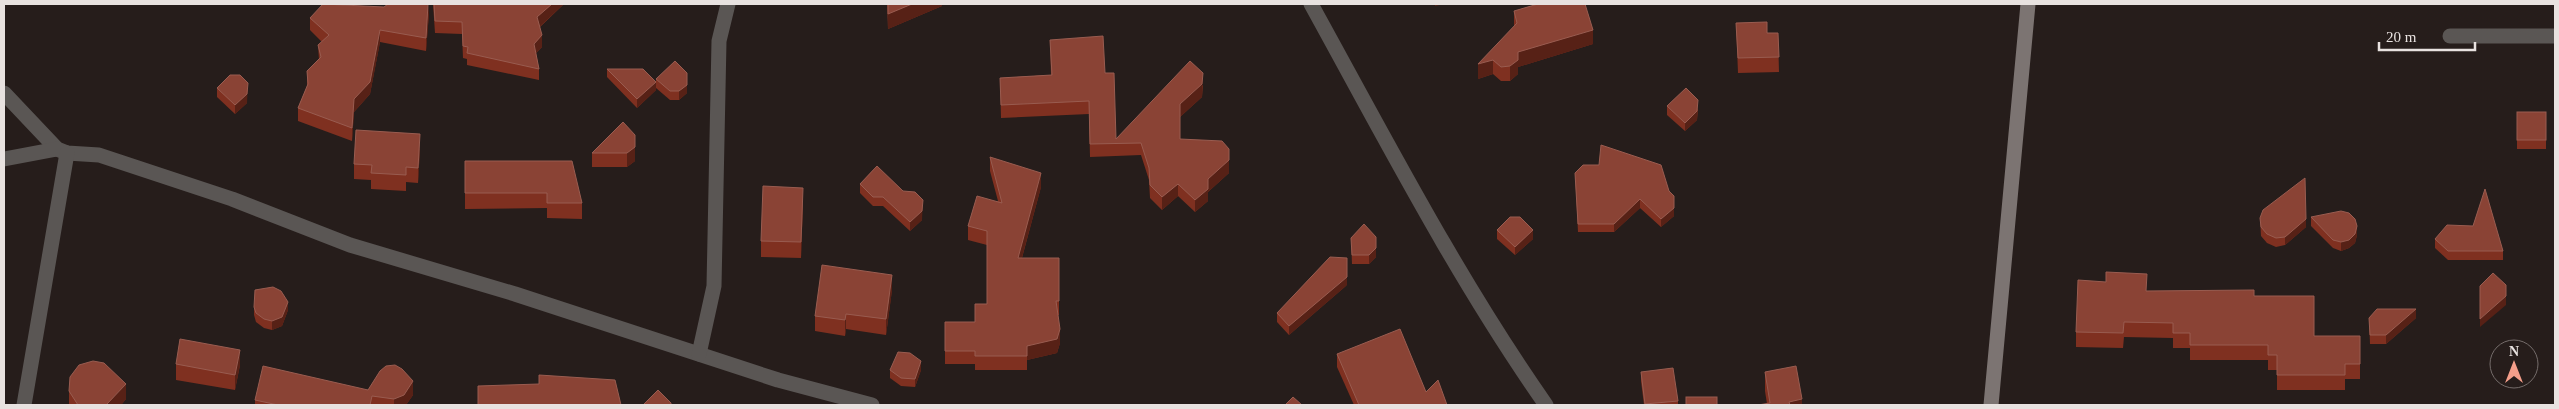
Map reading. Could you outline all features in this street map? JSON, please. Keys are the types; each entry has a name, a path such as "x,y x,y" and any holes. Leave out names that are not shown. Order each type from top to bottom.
{"street":[{"path":"699,354 714,286 719,41 728,4"},
{"path":"1311,4 1450,257 1502,343 1546,405"},
{"path":"1991,405 2028,4"},
{"path":"2450,36 2555,36"},
{"path":"4,93 62,151"},
{"path":"24,405 62,151"},
{"path":"4,159 62,151 99,156 232,199 350,245 515,294 778,380 872,405"}],"building":[{"path":"323,4 384,7 388,4 428,4 426,38 380,30 370,82 354,99 352,128 298,108 308,84 307,71 321,57 318,45 329,35 310,18"},
{"path":"434,4 552,4 537,17 542,35 534,44 539,69 467,53 468,47 463,46 462,22 435,21"},
{"path":"888,4 912,4 888,14"},
{"path":"1538,4 1585,4 1593,30 1518,52 1518,60 1510,66 1501,67 1493,60 1478,64 1517,23 1514,11"},
{"path":"1767,22 1767,33 1778,33 1779,57 1738,58 1736,23"},
{"path":"1103,36 1105,73 1114,73 1116,139 1190,61 1203,73 1202,84 1180,104 1180,139 1222,141 1229,149 1229,160 1208,179 1208,189 1195,200 1178,184 1162,197 1150,185 1149,168 1141,143 1090,144 1089,101 1001,105 1000,78 1052,75 1050,40"},
{"path":"675,61 687,73 687,85 679,91 670,91 656,79"},
{"path":"607,69 643,69 656,82 637,99"},
{"path":"230,75 240,75 248,83 247,94 235,105 217,88"},
{"path":"1686,88 1698,100 1697,111 1685,123 1667,106"},
{"path":"2517,112 2546,112 2546,140 2517,140"},
{"path":"623,122 635,135 635,147 627,153 592,153"},
{"path":"356,130 420,134 418,168 406,167 406,175 371,173 372,165 354,164"},
{"path":"1601,145 1661,165 1669,191 1674,196 1674,208 1661,219 1640,199 1614,224 1578,224 1575,173 1583,165 1599,165"},
{"path":"990,157 1041,173 1018,258 1059,258 1059,301 1056,301 1060,329 1057,339 1027,346 1027,356 975,356 975,351 945,351 945,322 975,322 975,304 987,304 987,231 968,226 977,196 1002,203"},
{"path":"465,161 572,161 582,203 547,203 547,193 465,193"},
{"path":"877,166 903,191 915,192 923,200 922,211 910,222 883,197 873,197 860,184"},
{"path":"2305,178 2306,219 2285,237 2276,238 2267,234 2261,227 2260,218 2263,210"},
{"path":"763,186 803,188 801,242 761,241"},
{"path":"2485,189 2503,251 2448,251 2435,239 2447,225 2473,226"},
{"path":"2341,211 2349,213 2355,219 2357,226 2355,234 2349,240 2341,242 2333,240 2311,217"},
{"path":"1510,217 1520,217 1533,230 1515,247 1497,230"},
{"path":"1364,224 1376,237 1376,248 1369,255 1352,255 1351,238"},
{"path":"1330,257 1347,258 1347,277 1289,326 1277,313"},
{"path":"822,265 892,275 886,319 846,314 845,320 815,316"},
{"path":"2106,272 2147,274 2146,291 2254,290 2254,296 2314,296 2314,336 2360,336 2360,364 2345,364 2345,375 2277,375 2277,355 2268,355 2268,345 2190,345 2190,333 2173,333 2173,323 2124,322 2123,333 2076,332 2078,280 2106,282"},
{"path":"2493,273 2506,285 2506,296 2480,319 2480,286"},
{"path":"273,287 281,291 288,302 282,317 272,321 264,319 256,313 254,307 255,290"},
{"path":"2377,309 2416,309 2386,335 2370,335 2369,318"},
{"path":"1400,329 1426,392 1438,380 1447,405 1359,405 1337,354"},
{"path":"180,339 240,350 235,375 176,364"},
{"path":"898,352 910,353 921,361 915,379 901,378 890,370"},
{"path":"93,361 104,363 126,384 106,405 78,405 69,391 70,377 79,365"},
{"path":"395,365 402,369 413,381 404,395 394,399 372,396 370,405 278,405 255,400 263,366 368,390 380,371 386,366"},
{"path":"1796,366 1802,399 1789,402 1790,405 1758,405 1770,403 1765,372"},
{"path":"1673,368 1678,401 1645,404 1641,372"},
{"path":"539,375 615,380 621,405 478,405 478,386 539,384"},
{"path":"658,390 671,405 643,405"},
{"path":"1293,397 1302,405 1285,405"},
{"path":"1686,397 1717,397 1717,405 1686,405"}]}
